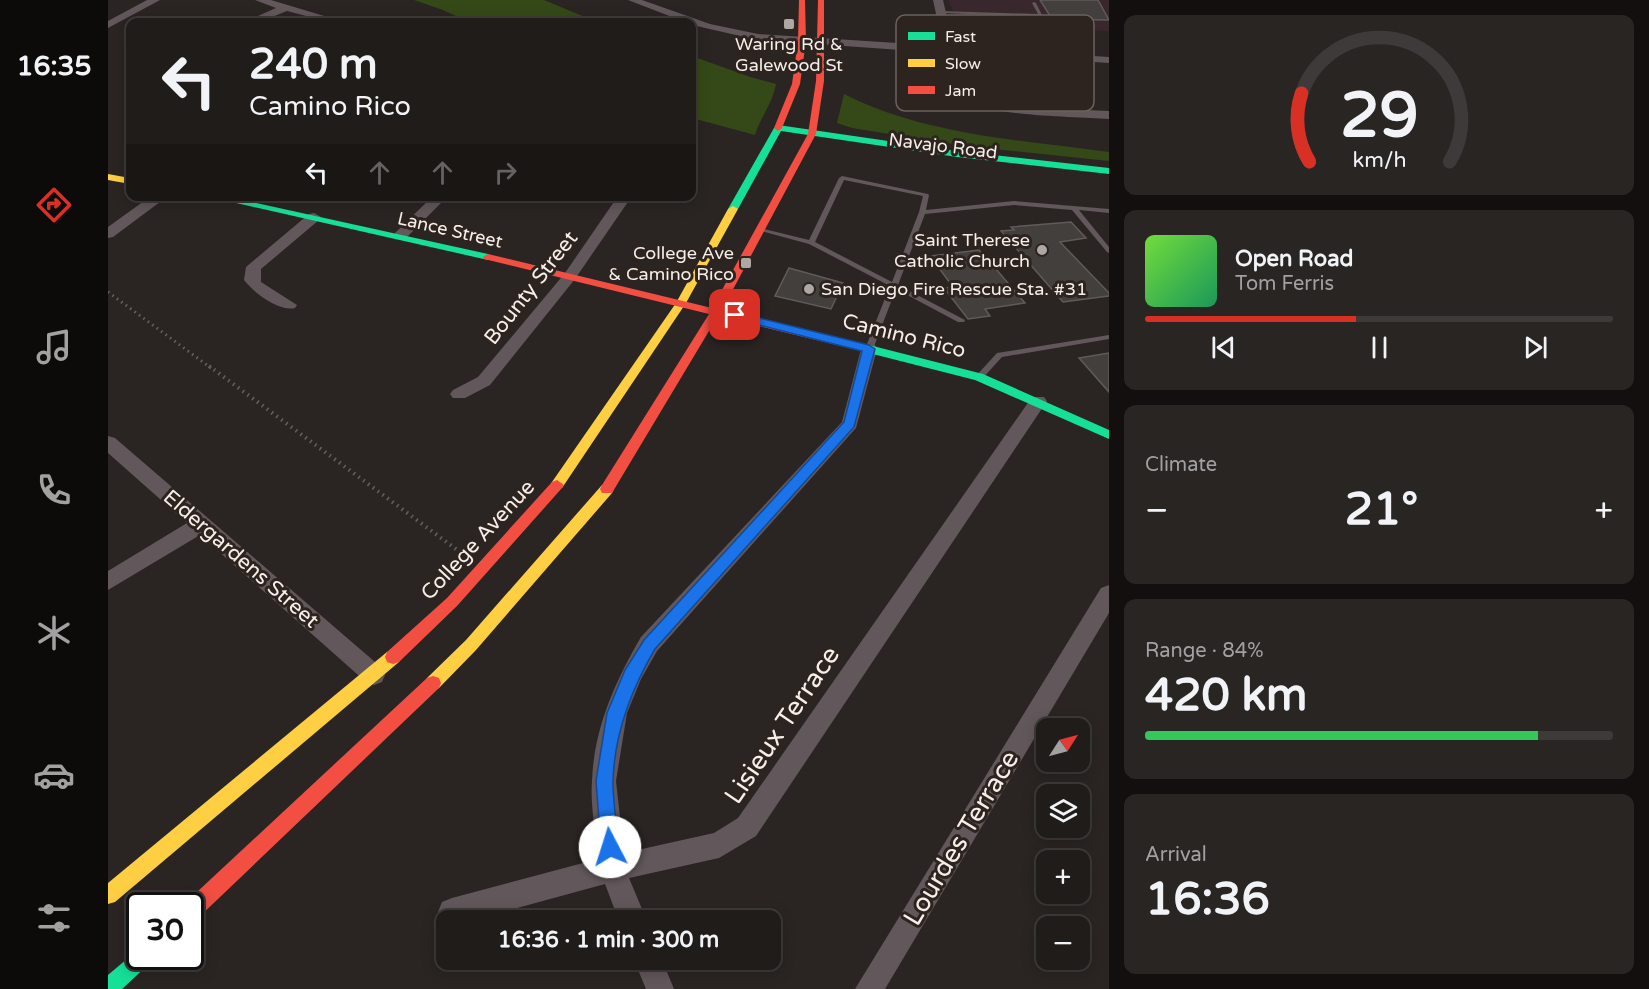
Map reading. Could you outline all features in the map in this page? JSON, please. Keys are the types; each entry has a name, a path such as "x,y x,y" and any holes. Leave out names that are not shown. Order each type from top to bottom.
{"main road":[{"name":"College Avenue","path":"108,895 374,675 452,602 565,476 681,303 776,134 795,84 801,41 802,0"},
{"path":"204,899 409,708 471,645 602,498 716,311 809,140 820,81 821,0"},
{"name":"Navajo Road","path":"776,134 956,167 1109,184"},
{"name":"Navajo Road","path":"809,140 1109,171"},
{"path":"108,177 126,180"},
{"name":"Lance Street","path":"234,201 400,236 681,303"},
{"name":"Camino Rico","path":"681,303 980,376 1109,435"},
{"path":"108,988 128,970"}],"street":[{"path":"108,25 155,0"},
{"path":"260,0 325,18"},
{"path":"633,0 684,18"},
{"path":"938,0 942,15"},
{"path":"660,10 679,2"},
{"path":"262,18 286,7"},
{"path":"696,22 733,34 801,41 896,46"},
{"path":"1094,59 1109,60"},
{"path":"1054,111 1109,115"},
{"path":"108,234 154,201"},
{"path":"400,236 436,201"},
{"name":"Bounty Street","path":"459,393 484,381 570,276 622,201"},
{"path":"289,305 256,285 252,280 254,267 314,217"},
{"path":"629,910 612,869 604,781 615,713 631,675 649,644 850,424 869,349"},
{"name":"Lisieux Terrace","path":"459,910 612,869 718,845 747,827 1038,401"},
{"name":"Eldergardens Street","path":"108,443 374,675"},
{"path":"108,581 202,524"},
{"name":"Lourdes Terrace","path":"869,989 1109,594"},
{"path":"652,970 660,989"}],"lane":[{"path":"941,12 1041,15 1034,3"},
{"path":"811,243 842,178 926,195 922,212 869,349"},
{"path":"922,212 1014,203 1109,211"},
{"path":"1074,208 1109,251"},
{"path":"760,230 811,243 961,320"},
{"path":"980,376 1000,355 1109,337"}],"path":[{"path":"108,292 482,568"}],"shaded area":[{"path":"948,0 1109,0 1109,31 1094,30 1094,15 955,15"}],"green space":[{"path":"414,0 544,0 587,18 460,18"},
{"path":"696,57 776,84 755,135 696,119"},
{"path":"844,94 907,119 974,134 1109,152 1109,161 965,146 852,128 837,123"}],"building":[{"path":"1040,0 1098,0 1109,20 1094,20 1094,15 1049,15"},
{"name":"Saint Therese Catholic Church","path":"1071,222 1086,238 1060,242 1109,293 1109,296 1063,302 1001,231 1014,230 1011,227"},
{"path":"979,250 1025,303 985,309 990,316 968,319 944,288 953,287 930,256"},
{"name":"San Diego Fire Rescue Sta. #31","path":"789,268 843,283 831,309 775,296"},
{"path":"1109,353 1109,392 1079,358"}],"traffic: fast":[{"path":"733,209 778,128 957,154 1109,171"},
{"path":"232,201 488,257"},
{"path":"869,349 979,377 1109,435"},
{"path":"108,988 128,970"}],"traffic: slow":[{"path":"108,177 126,180"},
{"path":"557,485 681,303 733,209"},
{"path":"433,683 471,645 607,489"},
{"path":"108,895 393,657"}],"traffic: jam":[{"path":"778,128 796,84 802,41 802,0"},
{"path":"812,134 820,81 821,0"},
{"path":"607,489 716,311 812,134"},
{"path":"488,257 869,349"},
{"path":"393,657 452,602 557,485"},
{"path":"204,899 433,683"}],"place":[{"name":"Waring Rd & Galewood St","path":"789,24"},
{"name":"Saint Therese Catholic Church","path":"1042,250"},
{"name":"College Ave & Camino Rico","path":"746,263"},
{"name":"San Diego Fire Rescue Sta. #31","path":"809,289"}],"route":[{"path":"610,847 604,781 615,713 631,675 649,644 850,424 869,349 735,315"}]}
